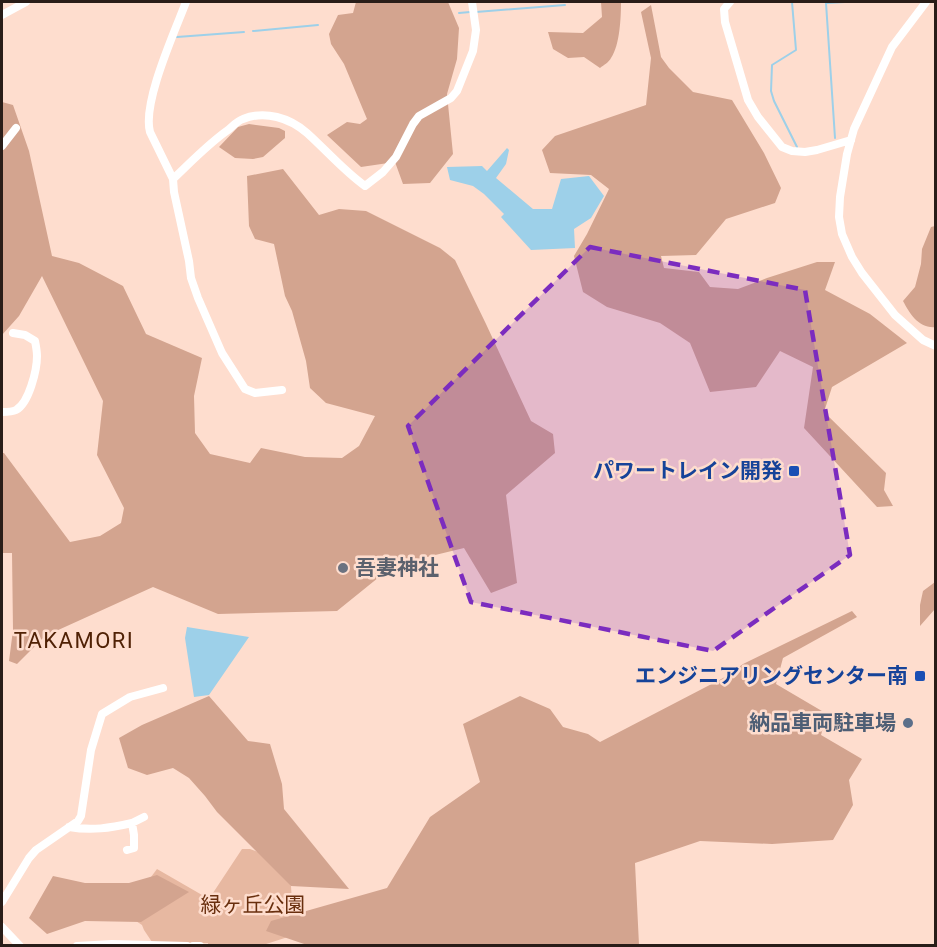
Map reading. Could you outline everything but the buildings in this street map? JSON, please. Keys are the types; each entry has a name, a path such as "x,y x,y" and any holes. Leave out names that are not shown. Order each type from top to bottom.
{"street":[{"path":"2,15 26,2"},
{"path":"186,2 148,112 148,125 173,179 191,278 222,352 245,389 255,393 282,390"},
{"path":"173,179 240,120 251,116 264,116 278,117 294,123 352,177 365,186 383,172 396,157 419,116 451,98 457,91 473,51 476,30 472,2"},
{"path":"730,2 724,9 725,22 748,100 758,117 782,147 805,152 851,140"},
{"path":"926,2 892,46 854,129 840,197 839,217 842,234 862,273 895,315 923,340 936,346"},
{"path":"2,146 16,128"},
{"path":"2,412 14,411 22,405 28,395 38,355 35,341 25,335 13,333"},
{"path":"2,902 36,850 78,821 81,816 91,750 102,714 130,697 163,688"},
{"path":"69,827 105,830 132,823 144,817"},
{"path":"127,850 134,848 132,823"},
{"path":"2,927 20,945"},
{"path":"77,945 187,945"},
{"path":"193,945 200,945"}],"highlighted area":[{"path":"590,247 805,290 850,555 713,651 471,602 408,426"}],"green space":[{"name":"緑ヶ丘公園","path":"242,849 250,849 283,861 291,886 294,935 260,946 208,946 208,943 152,942 142,925 124,913 157,869 209,899"}],"shaded area":[{"path":"356,2 448,2 459,28 457,59 447,94 453,154 430,183 403,184 395,162 361,167 327,135 347,122 360,124 367,119 344,64 331,44 329,34 338,15 353,13"},
{"path":"601,2 621,2 618,39 608,62 600,68 584,57 568,58 553,49 548,32 583,33 602,17"},
{"path":"651,5 661,57 693,92 732,100 764,153 781,188 775,203 726,219 696,255 661,256 664,268 699,272 710,287 738,289 817,262 835,262 825,290 870,314 907,343 832,387 824,412 886,473 884,490 893,506 877,507 804,428 813,367 780,351 756,387 710,392 690,343 660,323 607,307 583,292 574,256 609,189 591,175 550,173 542,150 555,136 646,105 651,58 641,12"},
{"path":"2,102 13,105 29,151 52,256 79,263 123,286 146,334 202,358 194,396 195,433 210,454 250,463 261,448 305,457 342,458 359,446 375,416 326,403 310,388 306,361 292,311 285,296 274,244 255,239 249,226 247,176 283,169 319,215 339,209 366,211 440,248 455,260 531,421 553,434 555,453 506,495 517,583 491,593 464,548 394,565 337,611 218,614 153,587 45,636 17,664 9,661 13,630 12,553 2,553 2,453 70,542 100,536 121,523 124,508 97,455 103,401 42,276 19,316 2,335"},
{"path":"249,124 279,128 285,131 285,138 263,157 253,159 235,158 219,147 238,127"},
{"path":"935,226 936,327 930,327 916,320 903,301 915,287 922,249 931,227"},
{"path":"935,582 935,609 920,626 923,591"},
{"path":"852,611 857,617 783,658 776,684 827,714 821,735 862,759 849,780 853,805 833,840 772,844 700,841 635,863 639,945 310,946 266,931 271,921 387,888 430,817 480,782 463,724 520,696 550,709 563,727 588,734 600,742 727,676 743,664"},
{"path":"209,696 248,741 270,744 282,784 284,809 349,889 291,886 217,812 189,778 173,768 147,775 128,768 119,738 142,725"},
{"path":"157,875 189,892 141,922 85,921 47,934 29,918 53,876 85,883 129,883"}],"water":[{"path":"507,148 509,150 506,164 496,178 533,209 552,209 561,179 589,176 604,196 591,218 574,229 575,248 531,250 501,217 504,214 484,194 473,186 450,180 447,167 482,166 487,171"},
{"path":"187,627 249,637 209,695 194,697 185,638"}],"waterway":[{"path":"792,2 796,50 772,65 771,91 797,147"},
{"path":"835,138 826,3 845,2"},
{"path":"476,12 565,5"},
{"path":"459,13 470,12"},
{"path":"253,31 318,25"},
{"path":"177,37 244,32"}],"place":[{"name":"パワートレイン開発","path":"794,471"},
{"name":"吾妻神社","path":"343,568"},
{"name":"エンジニアリングセンター南","path":"920,676"},
{"name":"納品車両駐車場","path":"908,723"}],"district":[{"name":"TAKAMORI","path":"74,640"}]}
